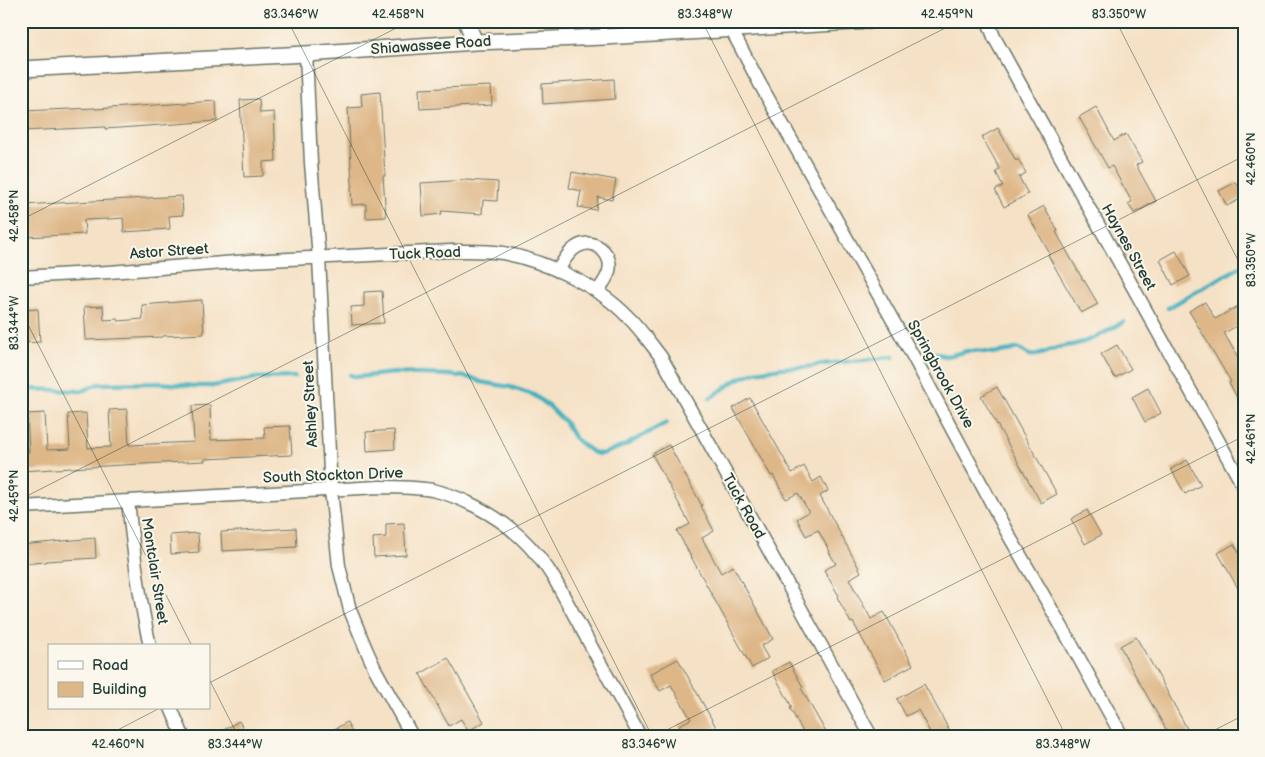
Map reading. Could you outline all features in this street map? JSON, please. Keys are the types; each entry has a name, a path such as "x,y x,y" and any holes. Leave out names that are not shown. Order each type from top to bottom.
{"street":[{"path":"466,21 475,42"},
{"name":"Shiawassee Road","path":"21,69 306,54 475,42 604,37 731,29 775,24 870,21"},
{"name":"Haynes Street","path":"988,21 994,37 1244,487"},
{"path":"1242,21 1244,25"},
{"name":"Springbrook Drive","path":"731,29 856,257 914,358 1008,534 1122,736"},
{"name":"Ashley Street","path":"306,54 331,490 339,566 350,610 366,649 412,736"},
{"path":"558,271 564,260 576,248 585,244 596,245 603,250 610,265 606,280 597,292"},
{"name":"Tuck Road","path":"319,258 450,251 503,253 535,261 572,277 597,292 627,316 646,336 666,365 871,736"},
{"name":"Astor Street","path":"21,277 319,258"},
{"name":"South Stockton Drive","path":"21,507 379,487 433,490 460,498 490,513 503,522 527,542 551,573 640,736"},
{"name":"Montclair Street","path":"128,501 134,556 150,644"},
{"path":"172,710 183,736"}],"lane":[{"path":"603,21 604,37"}],"building":[{"path":"614,79 615,99 543,104 542,84"},
{"path":"491,86 492,105 420,109 419,89"},
{"path":"380,92 386,217 366,218 366,204 352,205 348,108 362,107 361,94"},
{"path":"259,99 260,113 274,112 276,161 263,162 263,176 244,177 240,100"},
{"path":"216,101 217,121 105,129 105,127 22,131 21,111 95,109"},
{"path":"1096,107 1114,141 1126,134 1142,162 1136,165 1156,201 1134,213 1128,204 1132,202 1112,166 1108,168 1079,117"},
{"path":"998,128 1016,161 1018,159 1026,173 1019,177 1028,194 1004,207 995,190 1003,186 996,172 1000,169 982,137"},
{"path":"572,172 616,180 612,200 598,197 596,210 578,207 581,191 569,188"},
{"path":"466,180 498,182 497,201 483,200 482,214 441,211 442,214 423,216 421,183"},
{"path":"1236,182 1244,197 1227,206 1219,191"},
{"path":"182,196 183,215 169,216 170,229 124,232 123,218 84,220 85,234 25,237 23,205"},
{"path":"1044,206 1058,231 1056,232 1098,304 1081,313 1028,215"},
{"path":"1176,251 1190,276 1173,285 1160,260"},
{"path":"382,291 384,323 352,325 351,307 364,306 364,292"},
{"path":"202,300 204,334 86,340 84,307 103,306 104,320 118,319 118,321 143,319 142,305"},
{"path":"1205,302 1215,319 1244,303 1244,322 1224,333 1244,368 1244,410 1229,383 1231,382 1189,311"},
{"path":"38,309 40,342 21,343 21,310"},
{"path":"1117,345 1131,369 1115,378 1101,354"},
{"path":"997,387 1057,494 1041,503 981,396"},
{"path":"1148,388 1161,413 1145,422 1132,397"},
{"path":"750,398 792,473 804,466 813,482 821,477 828,491 820,496 861,572 849,579 871,619 884,612 913,665 885,680 853,622 851,623 837,597 839,596 824,570 836,564 818,530 806,536 797,519 809,512 798,493 786,499 733,408"},
{"path":"210,405 211,440 265,438 264,427 290,426 292,455 21,471 21,452 29,452 27,414 45,413 47,450 70,449 68,414 86,413 88,448 111,447 109,410 127,409 129,445 194,442 192,406"},
{"path":"394,430 395,449 367,451 366,432"},
{"path":"669,445 714,531 702,538 721,573 733,566 773,639 761,646 768,658 752,668 677,531 690,524 652,454"},
{"path":"1187,460 1201,485 1185,494 1171,469"},
{"path":"1087,510 1101,535 1085,544 1071,519"},
{"path":"404,523 406,555 374,557 373,538 386,537 386,524"},
{"path":"296,528 297,547 222,551 221,532"},
{"path":"198,533 199,552 171,554 170,535"},
{"path":"95,538 96,558 21,564 21,545"},
{"path":"1234,544 1244,562 1244,599 1218,553"},
{"path":"1136,637 1191,736 1170,736 1133,671 1120,646"},
{"path":"448,658 484,722 468,731 461,719 449,726 420,674"},
{"path":"678,659 716,727 701,736 685,736 679,725 691,719 671,685 660,691 650,674"},
{"path":"789,662 803,687 801,688 828,736 805,736 790,708 792,707 772,671"},
{"path":"924,684 952,736 932,736 918,710 906,716 897,699"},
{"path":"239,721 247,736 213,736"},
{"path":"347,722 354,736 322,736"}],"waterway":[{"path":"1168,308 1244,265"},
{"path":"927,356 935,353 945,356 967,351 994,353 1017,348 1028,354 1038,355 1088,340 1123,322"},
{"path":"710,398 738,379 755,372 893,357"},
{"path":"350,375 357,377 394,373 450,375 473,378 481,382 510,387 534,395 550,407 564,421 579,442 592,452 599,454 624,446 666,423"},
{"path":"21,390 82,391 98,384 160,383 213,386 256,378 295,377"}]}
